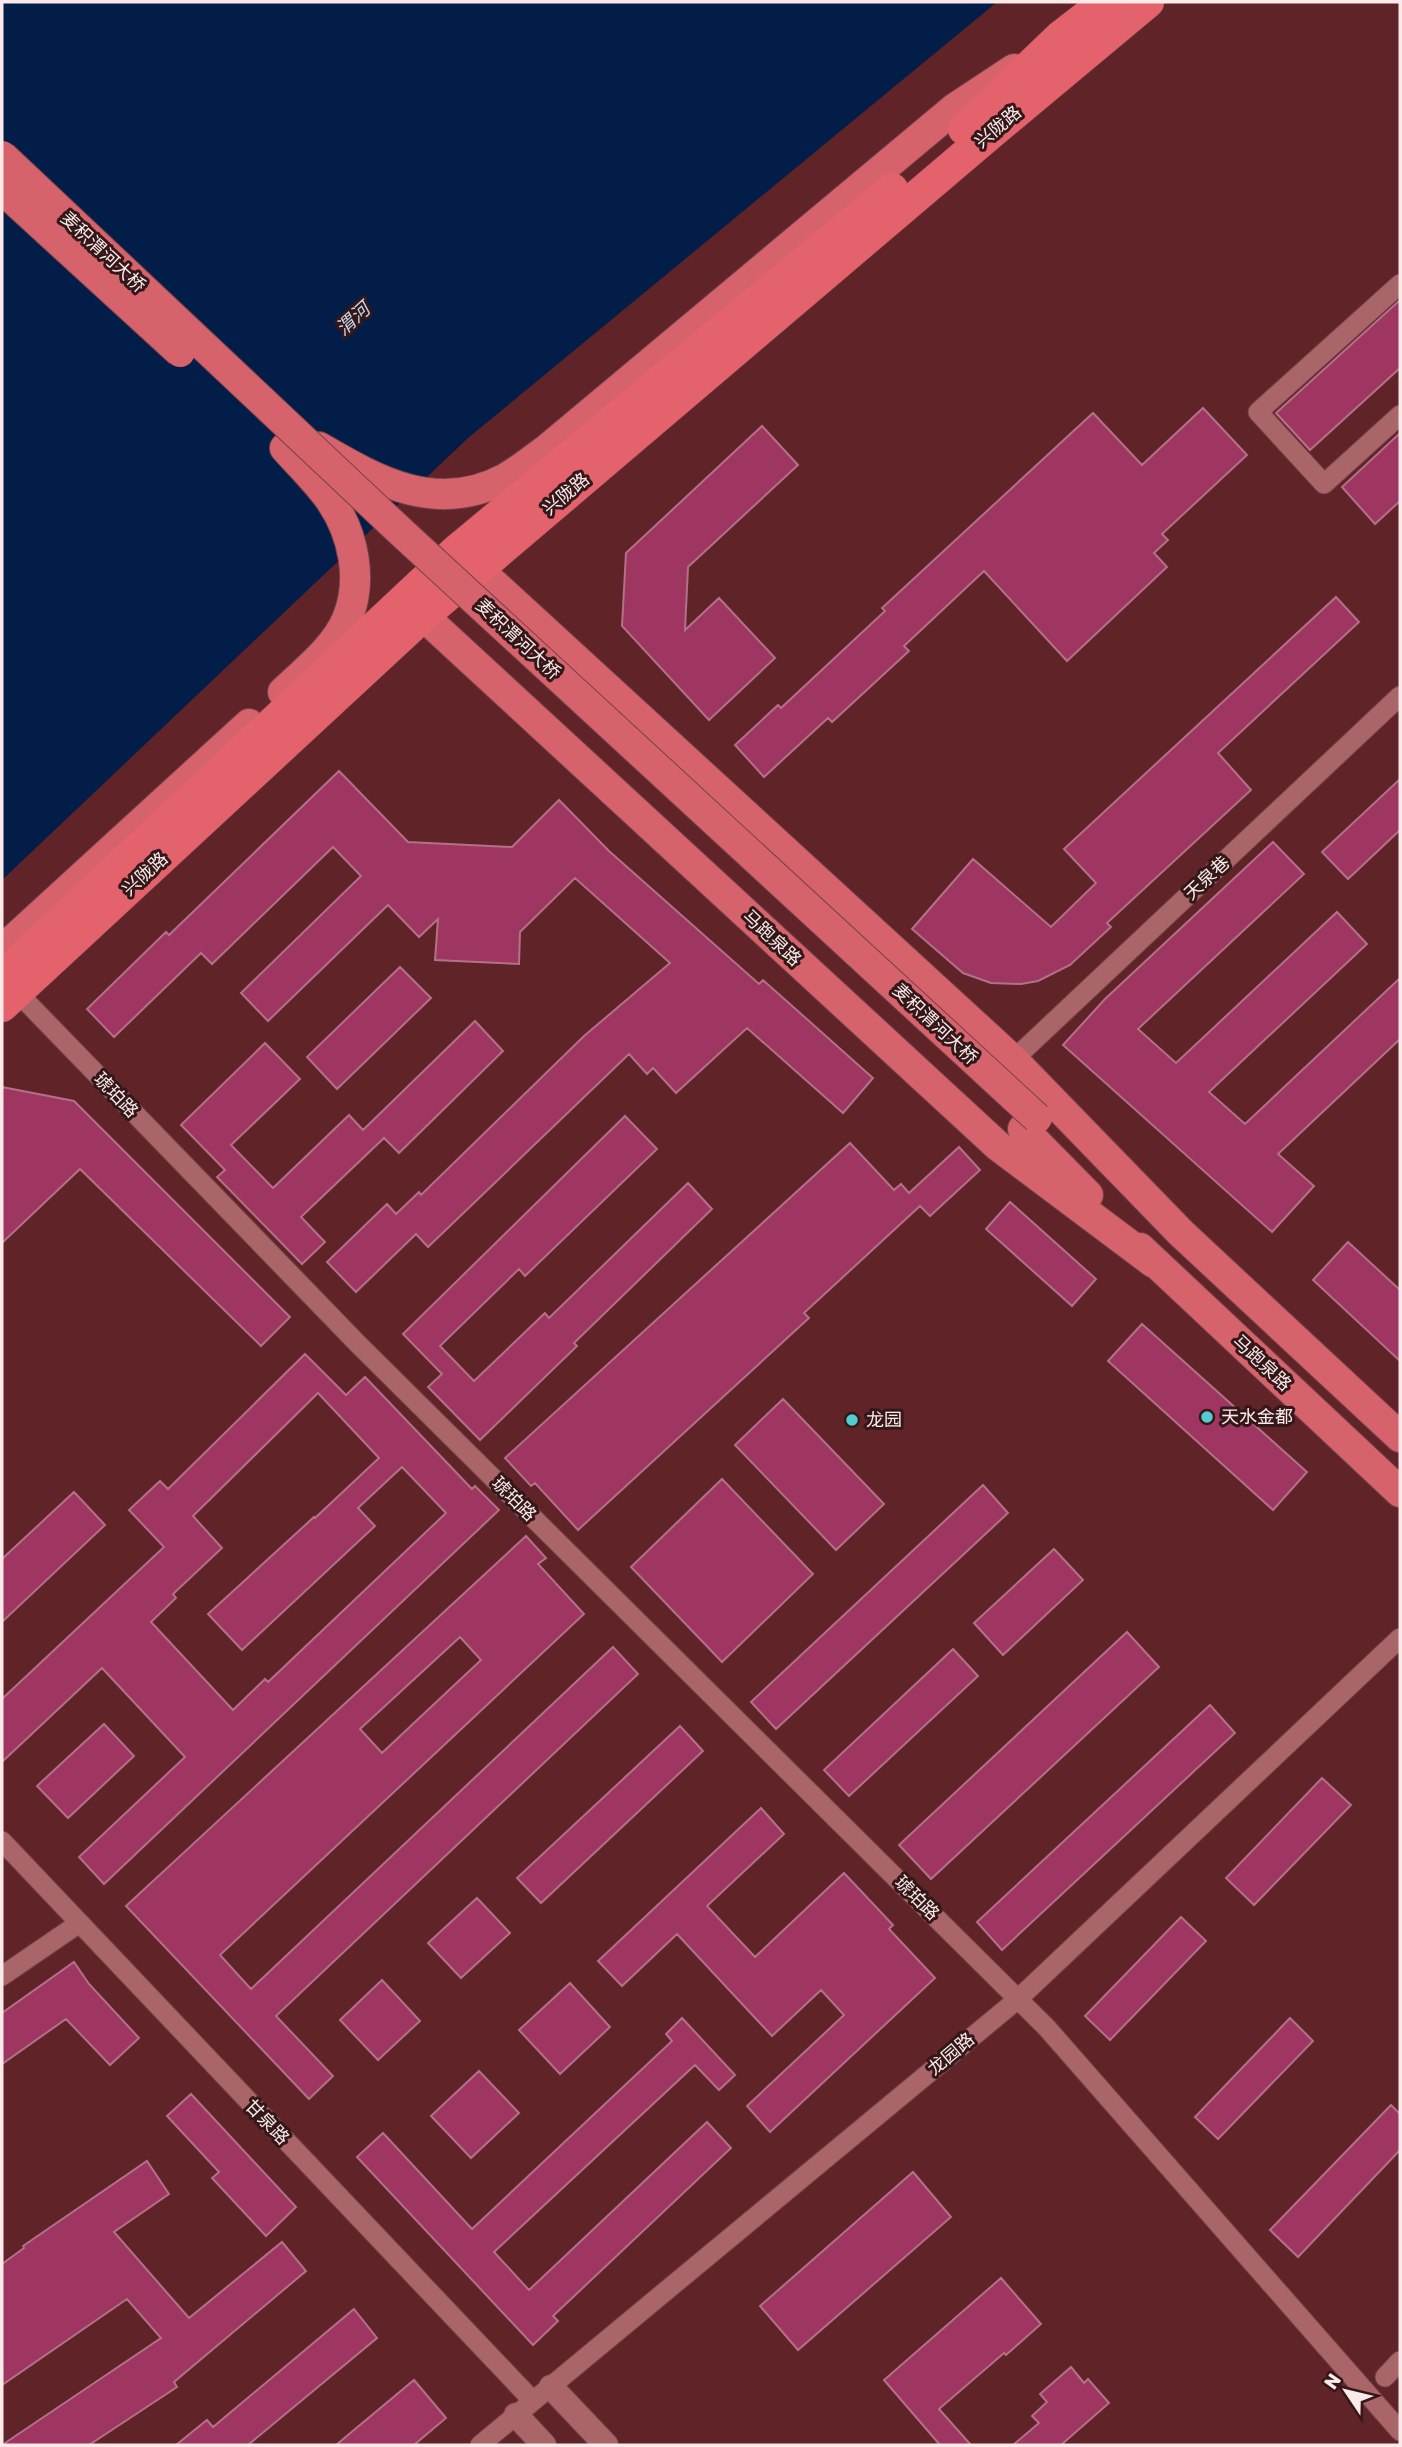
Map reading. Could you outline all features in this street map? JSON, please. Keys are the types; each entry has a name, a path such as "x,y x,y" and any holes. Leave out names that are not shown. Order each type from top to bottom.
{"highway":[{"name":"兴陇路","path":"7,992 413,607 974,120 1060,37 1105,2"},
{"name":"兴陇路","path":"468,559 1148,2"}],"main road":[{"path":"290,440 404,489 441,495 474,491 505,478 546,450 955,108 1060,37"},
{"name":"麦积渭河大桥","path":"2,156 290,440"},
{"name":"麦积渭河大桥","path":"2,189 290,440 1030,1124"},
{"path":"2,950 282,693 326,650 347,620 355,588 355,561 347,531 331,501 290,440"},
{"path":"468,559 1013,1060 1181,1233 1400,1437"},
{"name":"马跑泉路","path":"413,607 998,1146 1154,1263"},
{"path":"1030,1124 1181,1233"},
{"name":"马跑泉路","path":"1030,1124 1154,1263 1400,1492"}],"street":[{"path":"1400,284 1258,412 1324,484 1400,415"},
{"name":"天泉巷","path":"1013,1060 1400,696"},
{"name":"琥珀路","path":"7,992 1047,2028 1400,2431"},
{"name":"龙园路","path":"480,2445 1018,1999 1400,1638"},
{"name":"甘泉路","path":"2,1841 533,2401"},
{"path":"2,1976 78,1924"},
{"path":"1385,2377 1400,2361"},
{"path":"533,2401 544,2445"},
{"path":"533,2401 606,2445"}],"water":[{"name":"渭河","path":"2,2 997,2 468,438 2,880"}],"building":[{"path":"1400,300 1400,368 1310,450 1276,413"},
{"path":"1203,408 1247,455 1162,534 1168,540 1154,553 1167,567 1067,661 984,571 904,646 909,651 832,722 828,718 764,777 735,745 778,705 781,708 885,611 882,608 1093,413 1142,465"},
{"path":"762,426 798,465 688,567 685,630 719,598 775,658 709,720 622,626 626,553"},
{"path":"1400,433 1400,501 1375,524 1342,487"},
{"path":"1336,597 1359,622 1218,753 1251,790 1107,923 1111,927 1070,965 1038,981 1021,984 991,983 963,973 912,929 973,859 1051,927 1096,883 1064,849"},
{"path":"339,771 408,842 512,847 559,800 609,851 759,984 763,980 873,1078 843,1113 747,1028 676,1093 653,1068 647,1074 629,1054 428,1247 416,1234 356,1292 327,1262 387,1204 396,1214 419,1192 421,1195 584,1036 670,963 575,878 520,932 519,964 435,960 438,919 419,937 388,905 268,1021 241,993 361,876 333,847 212,964 201,953 114,1037 87,1009 166,932 169,935"},
{"path":"1400,779 1400,830 1348,879 1322,852"},
{"path":"1273,842 1304,874 1138,1029 1176,1063 1337,912 1367,944 1209,1092 1245,1124 1400,978 1400,1039 1278,1154 1314,1186 1272,1232 1063,1045 1105,999"},
{"path":"400,967 431,998 337,1089 307,1057"},
{"path":"475,1021 503,1051 399,1153 384,1138 301,1217 325,1242 302,1264 217,1177 225,1170 181,1125 265,1043 300,1079 231,1145 273,1188 349,1115 363,1130"},
{"path":"2,1087 74,1101 290,1317 261,1346 80,1169 2,1243"},
{"path":"625,1116 657,1149 525,1276 519,1269 440,1346 474,1381 545,1313 549,1318 688,1183 712,1209 574,1343 577,1346 480,1440 428,1387 442,1374 403,1334"},
{"path":"850,1143 894,1190 901,1184 909,1193 959,1147 980,1170 930,1216 920,1206 804,1313 809,1318 578,1530 535,1483 531,1486 505,1458"},
{"path":"1010,1202 1096,1279 1072,1306 986,1229"},
{"path":"1348,1242 1400,1290 1400,1361 1313,1280"},
{"name":"天水金都","path":"1142,1324 1307,1472 1273,1510 1108,1361"},
{"path":"305,1354 346,1395 365,1377 472,1489 475,1486 499,1510 104,1884 79,1857 185,1757 102,1668 2,1762 2,1699 164,1547 129,1510 160,1481 168,1489","holes":["318,1393 379,1458 208,1614 242,1650 375,1526 358,1508 402,1467 446,1513 268,1682 265,1679 233,1710 151,1622 176,1598 173,1594 222,1548 193,1516"]},
{"path":"783,1399 884,1504 836,1550 735,1445"},
{"path":"722,1479 813,1574 722,1662 631,1567"},
{"path":"983,1485 1008,1513 776,1729 751,1702"},
{"path":"74,1492 105,1525 2,1622 2,1559"},
{"path":"526,1536 546,1558 538,1564 584,1614 220,1955 251,1989 613,1647 638,1674 276,2016 333,2076 309,2099 126,1906","holes":["460,1637 481,1660 382,1753 360,1729"]},
{"path":"1054,1549 1083,1580 1003,1655 974,1623"},
{"path":"1127,1632 1159,1667 931,1879 899,1845"},
{"path":"953,1649 978,1676 849,1796 824,1770"},
{"path":"1210,1705 1235,1733 1002,1950 977,1922"},
{"path":"104,1724 134,1756 68,1818 37,1786"},
{"path":"680,1726 703,1751 541,1903 517,1878"},
{"path":"1322,1778 1351,1805 1254,1905 1226,1878"},
{"path":"761,1808 784,1834 707,1906 755,1957 844,1873 893,1925 889,1929 935,1978 770,2132 747,2106 844,2015 821,1990 772,2036 677,1934 622,1986 598,1961"},
{"path":"477,1898 510,1933 461,1978 428,1943"},
{"path":"1181,1917 1206,1941 1110,2040 1085,2016"},
{"path":"74,1962 89,1984 139,2038 110,2065 66,2019 2,2064 2,2013"},
{"path":"382,1980 420,2021 378,2060 340,2020"},
{"path":"570,1983 610,2027 560,2074 519,2030"},
{"path":"682,2018 735,2075 719,2090 695,2065 494,2252 529,2290 707,2122 731,2148 553,2316 558,2321 533,2345 357,2157 383,2133 472,2229 672,2041 666,2034"},
{"path":"1290,2018 1313,2041 1218,2139 1195,2117"},
{"path":"479,2071 519,2113 471,2158 431,2116"},
{"path":"191,2094 296,2207 266,2236 212,2178 219,2172 167,2116"},
{"path":"1391,2105 1400,2114 1400,2150 1298,2257 1270,2230"},
{"path":"147,2161 169,2194 114,2232 189,2318 282,2242 306,2271 174,2382 177,2387 89,2445 2,2445 161,2338 127,2299 2,2385 2,2264 24,2248 23,2246"},
{"path":"913,2172 951,2217 798,2350 760,2306"},
{"path":"1001,2278 1041,2324 939,2409 971,2445 940,2445 884,2380"},
{"path":"354,2309 377,2338 248,2445 176,2445 207,2420 213,2427"},
{"path":"1071,2367 1084,2383 1088,2379 1109,2403 1061,2445 1013,2445 1039,2423 1032,2416 1047,2402 1040,2394"},
{"path":"414,2380 446,2418 414,2445 336,2445"}],"place":[{"name":"天水金都","path":"1207,1417"},
{"name":"龙园","path":"852,1420"}]}
